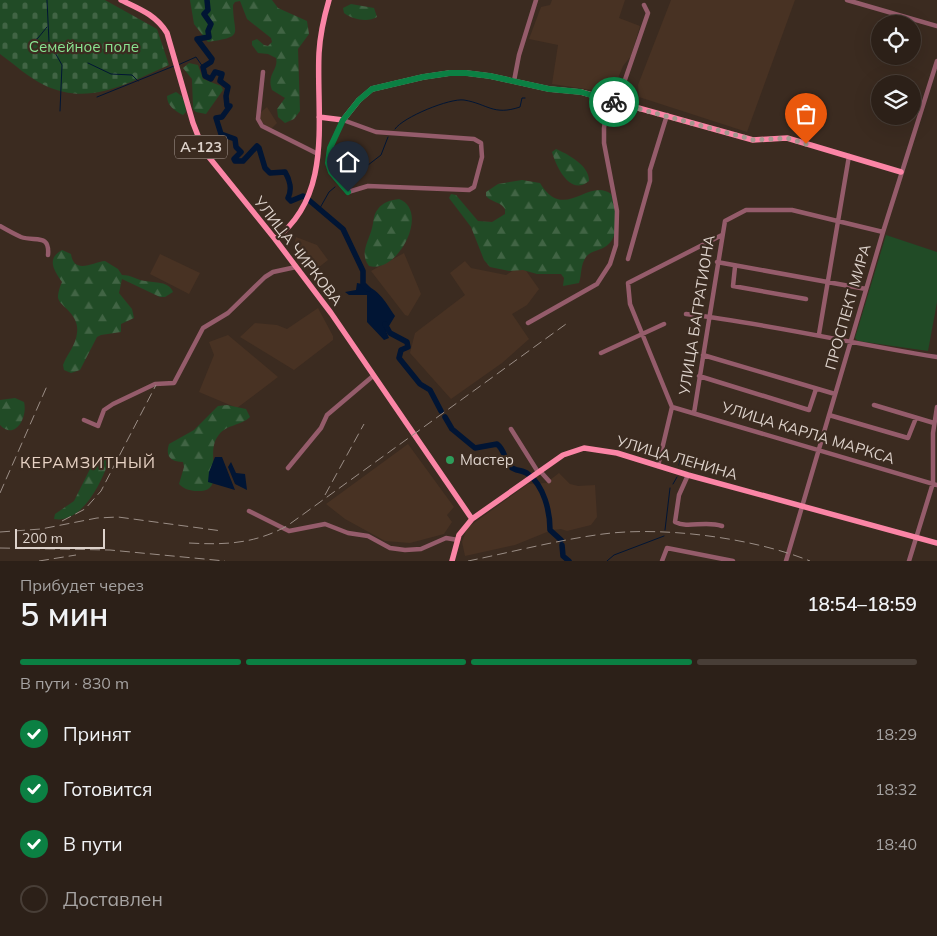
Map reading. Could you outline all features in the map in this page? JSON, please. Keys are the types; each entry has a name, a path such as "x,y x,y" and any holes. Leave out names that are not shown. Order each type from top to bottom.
{"main road":[{"name":"УЛИЦА ЧИРКОВА","path":"121,0 149,13 159,21 167,33 199,143 296,267 472,519"},
{"path":"275,239 290,226 301,212 310,196 316,173 320,39 329,0"},
{"path":"318,117 343,120 364,94 382,86 450,73 490,76 549,89 581,92 754,140 787,138 901,172"},
{"name":"УЛИЦА ЛЕНИНА","path":"452,561 464,527 472,519 563,454 584,448 602,449 688,475 937,543"}],"street":[{"path":"514,81 519,55 536,0"},
{"path":"847,0 937,26"},
{"path":"617,103 648,13 644,5"},
{"name":"ПРОСПЕКТ МИРА","path":"786,561 901,172 937,61"},
{"path":"264,72 258,119 262,126 318,154"},
{"path":"528,323 597,284 610,264 616,245 617,211 604,143 608,100"},
{"path":"628,260 650,181 650,170 667,115"},
{"path":"343,120 376,132 474,139 481,143 482,157 474,187 469,190 368,186 348,192 331,172 328,163 330,148 343,120"},
{"path":"818,334 850,156"},
{"name":"УЛИЦА БАГРАТИОНА","path":"694,413 725,221 746,210 792,210 837,221"},
{"path":"837,221 883,232"},
{"path":"0,226 22,237 32,240 40,238 45,241 49,248 48,255"},
{"name":"УЛИЦА БАГРАТИОНА","path":"658,466 672,407 629,299 628,283 632,279 722,235"},
{"path":"717,262 735,267 866,288"},
{"path":"84,420 98,426 104,410 113,404 155,384 174,383 203,328 228,313 264,277 273,272 296,267"},
{"path":"735,267 733,286 806,299"},
{"path":"686,314 710,316 818,334 851,343 937,357"},
{"path":"600,352 664,324"},
{"path":"703,355 835,394"},
{"path":"288,468 321,428 327,415 373,376"},
{"path":"700,376 810,410 816,389"},
{"path":"874,405 934,423"},
{"name":"УЛИЦА КАРЛА МАРКСА","path":"672,407 935,484"},
{"path":"909,561 935,484 934,423 937,407"},
{"path":"829,415 908,438 916,418"},
{"path":"511,428 537,472 549,481"},
{"path":"688,475 679,495 676,522 684,525 703,522 722,526"},
{"path":"249,511 289,531 325,524 348,532 368,536 390,548 405,550 421,549 446,538 458,540"},
{"path":"662,561 667,548 733,561"}],"shaded area":[{"path":"552,0 625,0 619,18 640,26 631,56 623,66 612,93 552,84 558,45 529,39 541,7 550,5"},
{"path":"671,0 795,0 747,132 639,97 638,85"},
{"path":"267,107 277,123 270,130 259,119 261,112"},
{"path":"296,237 317,245 328,260 314,271 294,245"},
{"path":"404,253 421,294 408,316 405,315 371,271"},
{"path":"160,254 200,273 189,294 150,274"},
{"path":"465,261 471,268 506,275 522,265 539,289 527,305 512,314 529,339 502,363 451,399 410,353 415,333 465,295 450,273"},
{"path":"318,308 333,336 333,340 294,370 240,337 255,323 277,325 287,329"},
{"path":"228,335 278,377 237,408 199,392 214,355 209,342"},
{"path":"408,444 454,507 447,515 452,522 444,534 410,543 385,541 345,519 326,504"},
{"path":"559,473 570,484 578,486 595,485 597,517 591,525 567,531 561,529 552,530 515,545 465,556 462,542 467,528 528,484 546,483"}],"green space":[{"name":"Семейное поле","path":"0,0 105,0 157,29 169,65 123,85 93,93 77,94 44,85 27,75 0,54"},
{"path":"190,0 272,0 278,8 307,21 309,34 298,49 300,111 294,119 285,123 278,117 277,109 285,98 272,90 271,76 276,66 276,58 268,54 258,53 252,45 252,41 257,39 268,46 272,42 271,38 247,19 240,1 235,2 233,5 235,32 233,36 208,42 194,24"},
{"path":"351,4 374,8 377,17 364,20 347,15 344,13 343,8"},
{"path":"189,63 198,65 203,79 221,86 223,90 206,114 196,112 193,109 192,79 183,68"},
{"path":"176,92 185,103 186,112 183,115 172,108 167,100 167,96"},
{"path":"556,149 572,157 582,166 586,170 589,181 582,185 570,183 560,172 557,165 552,152"},
{"path":"522,180 540,183 549,194 558,199 567,200 602,190 611,194 616,216 613,238 609,244 586,257 579,283 563,286 564,278 561,274 537,274 523,270 509,271 490,267 484,260 471,227 449,198 451,194 456,195 478,221 492,222 505,214 505,209 488,198 486,192 498,184"},
{"path":"399,199 408,205 412,215 407,240 391,260 380,266 369,266 366,261 365,252 375,214 385,203"},
{"path":"886,235 937,252 937,302 928,351 858,341 855,338"},
{"path":"62,250 71,254 76,264 80,266 105,261 118,269 122,275 165,284 173,292 165,297 160,297 122,279 119,293 132,309 134,318 121,324 121,332 97,337 80,370 71,373 64,370 63,365 75,342 77,326 72,315 59,300 58,294 62,282 53,265 54,257"},
{"path":"15,398 24,402 24,414 15,429 6,429 0,425 0,400"},
{"path":"227,405 246,409 250,417 225,429 218,436 214,444 214,479 211,486 206,490 197,491 185,488 179,484 184,467 183,462 170,458 168,452 169,444 194,430 218,406"},
{"path":"104,457 108,459 108,463 95,491 88,501 73,515 64,519 54,519 55,514 74,501 95,461"}],"water":[{"path":"357,283 370,287 375,291 395,316 386,331 389,338 384,340 367,322 367,295 349,295 345,292 356,290"},
{"path":"215,457 222,457 235,490 208,482 209,472"},
{"path":"231,462 236,473 245,474 247,490 235,484 228,467"}],"waterway":[{"path":"47,0 49,42 62,65 60,111"},
{"path":"207,0 208,10 204,14 211,24 208,31 209,37 197,39 212,59 211,62 203,67 205,76 211,79 215,72 222,74 220,81 228,87 226,96 227,106 230,106 222,117 216,118 221,134 235,139 236,147 241,152 234,159 235,161 243,161 257,146 265,168 270,173 285,172 290,185 288,198 291,201 303,196 306,198"},
{"path":"30,44 47,27"},
{"path":"178,65 196,57 203,67"},
{"path":"88,63 111,74 132,75 138,81"},
{"path":"97,97 174,66"},
{"path":"395,129 407,119 448,102 464,100 503,110 520,107 522,98 525,98"},
{"path":"350,179 381,155 388,137"},
{"path":"320,208 329,192 335,187"},
{"path":"310,201 343,229 363,271 363,284 368,289"},
{"path":"385,324 390,333 407,342 408,347 401,350 399,358 420,384 430,390 441,411"},
{"path":"445,417 452,429 475,448 497,444 502,449 511,467 526,473 534,479 545,499 550,530 561,540"},
{"path":"679,465 681,455"},
{"path":"673,484 677,477"},
{"path":"665,530 670,488"},
{"path":"607,561 614,555 664,536"},
{"path":"562,545 563,556 569,561"}],"railway":[{"path":"189,543 215,544 251,540 263,537 287,526 566,324"},
{"path":"62,521 85,509 101,491 156,385"},
{"path":"0,493 47,386"},
{"path":"325,495 364,424"},
{"path":"0,532 41,529 97,518 118,517 222,531"},
{"path":"468,561 552,543 603,534 627,532 680,533 736,540 810,561"},
{"path":"0,548 110,550 225,561"},
{"path":"39,561 76,555"}],"way so far":[{"path":"614,102 754,140 787,138 806,144"}],"place":[{"name":"Мастер","path":"450,460"}],"district":[{"name":"КЕРАМЗИТНЫЙ","path":"88,462"}],"route":[{"path":"348,192 329,168 330,148 343,120 364,94 372,89 423,77 466,73 490,76 549,89 581,92 614,102"}]}
